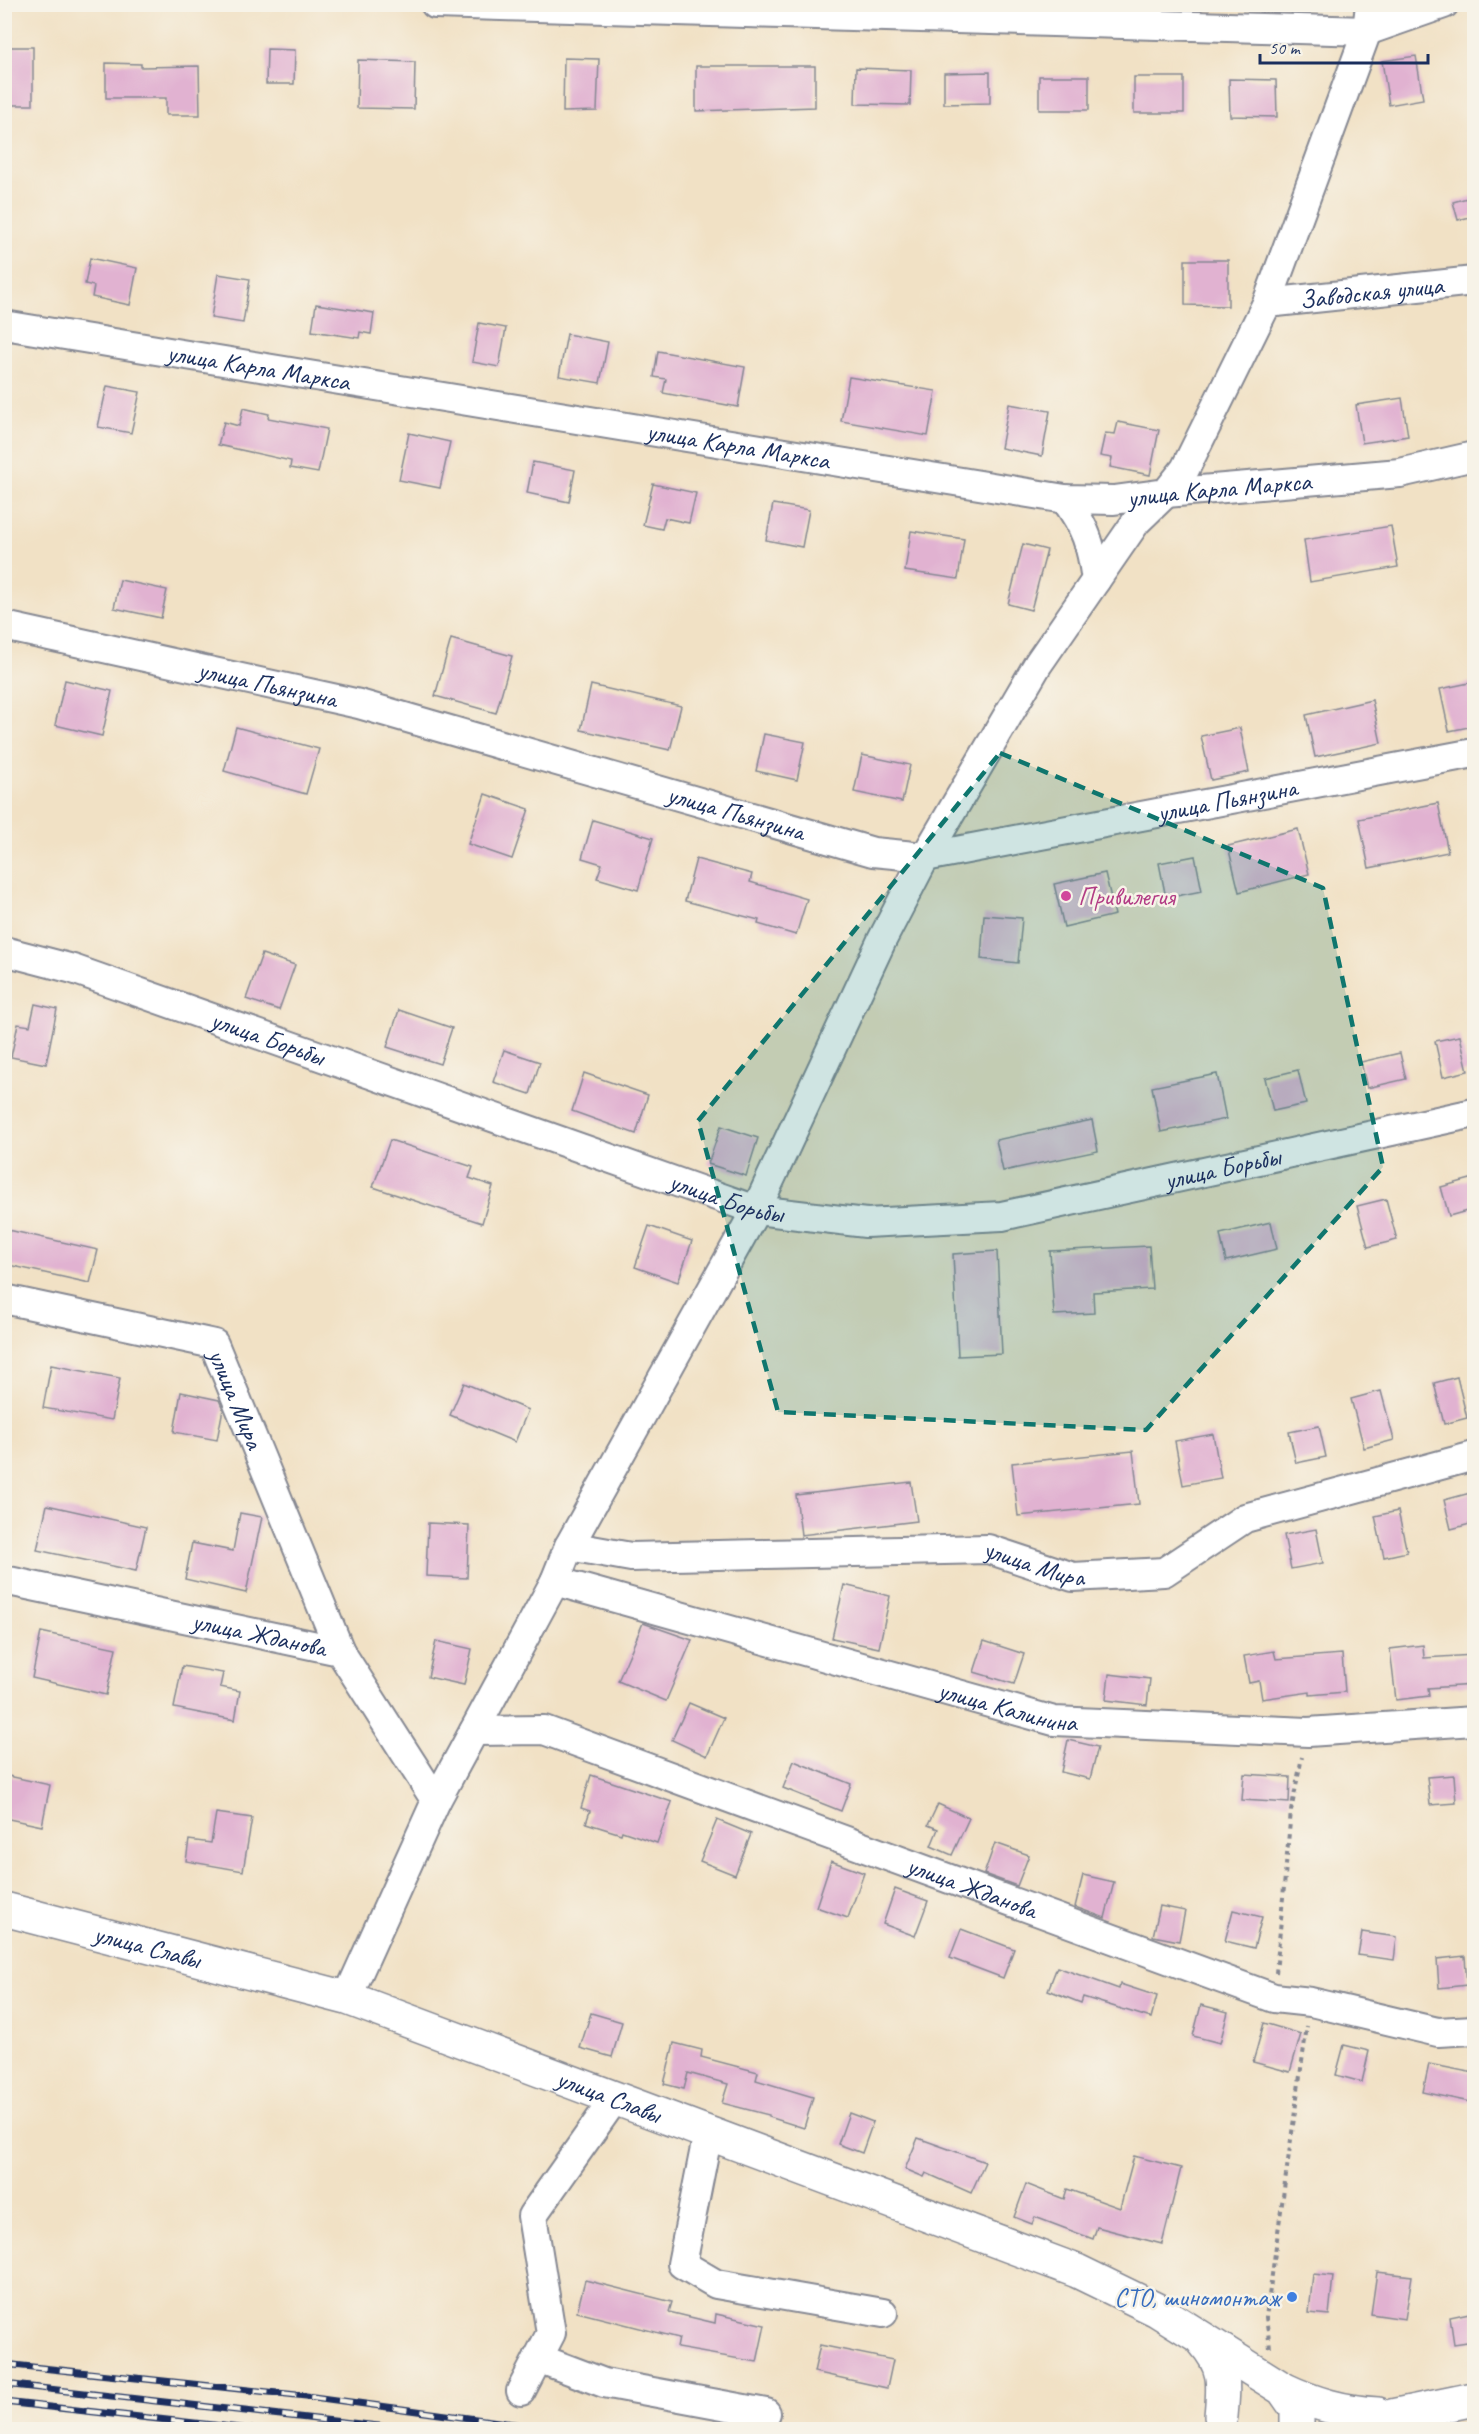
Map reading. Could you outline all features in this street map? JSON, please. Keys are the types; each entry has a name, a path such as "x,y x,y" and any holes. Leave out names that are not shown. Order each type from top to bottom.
{"main road":[{"name":"улица Славы","path":"4,1909 347,1998 1077,2271 1158,2310 1196,2332 1279,2387 1313,2403 1344,2411 1392,2416"},
{"path":"1196,2332 1212,2351 1221,2368 1224,2383 1221,2424"},
{"path":"1221,2424 1231,2395 1240,2387 1263,2382 1279,2387 1297,2409 1297,2430"},
{"path":"1343,2430 1392,2416 1474,2399"}],"street":[{"path":"435,4 1369,18 1444,4"},
{"path":"347,1998 436,1801 555,1581 569,1546 756,1210 882,940 925,857 1038,664 1136,522 1166,493 1185,469 1267,303 1369,18"},
{"name":"Заводская улица","path":"1267,303 1474,281"},
{"name":"улица Карла Маркса","path":"4,325 1065,500 1114,500 1166,493 1400,473 1474,456"},
{"path":"1065,500 1084,525 1091,546 1096,580"},
{"name":"улица Пьянзина","path":"4,626 359,704 873,852 925,857 1474,753"},
{"name":"улица Борьбы","path":"4,951 73,969 756,1210 866,1222 1002,1216 1474,1113"},
{"name":"улица Мира","path":"4,1299 214,1344 340,1651"},
{"name":"улица Мира","path":"569,1546 631,1557 988,1549 1073,1577 1164,1572 1245,1518 1474,1456"},
{"name":"улица Жданова","path":"4,1580 340,1651 436,1801"},
{"name":"улица Калинина","path":"555,1581 1054,1720 1308,1732 1474,1721"},
{"name":"улица Жданова","path":"474,1731 544,1730 1274,1998 1311,2002 1438,2032 1474,2030"},
{"path":"520,2391 551,2333 532,2216 615,2098"},
{"path":"708,2133 682,2264 716,2284 883,2313"},
{"path":"538,2358 604,2383 766,2413"}],"path":[{"path":"1274,1998 1292,1811 1308,1732"},
{"path":"1279,2387 1266,2317 1311,2002"}],"highlighted area":[{"path":"1000,753 1323,888 1383,1167 1146,1430 778,1412 698,1121"}],"building":[{"path":"4,47 33,47 33,105 4,105"},
{"path":"267,49 295,50 294,84 266,84"},
{"path":"1416,56 1423,99 1389,105 1382,61"},
{"path":"564,58 599,59 597,111 563,112"},
{"path":"358,60 415,62 414,109 357,108"},
{"path":"106,63 141,64 141,67 199,66 200,115 166,115 166,98 106,98"},
{"path":"696,66 815,66 815,107 696,111"},
{"path":"856,68 911,70 910,105 855,104"},
{"path":"990,72 990,103 944,104 944,73"},
{"path":"1039,76 1089,76 1089,110 1039,110"},
{"path":"1134,77 1184,77 1184,113 1134,113"},
{"path":"1229,79 1276,80 1277,117 1230,116"},
{"path":"1474,196 1474,216 1458,220 1453,202"},
{"path":"90,258 137,268 130,305 92,297 94,286 85,284"},
{"path":"1185,260 1228,260 1228,306 1185,305"},
{"path":"218,274 250,279 243,323 211,318"},
{"path":"316,304 374,313 371,334 360,332 359,338 312,331"},
{"path":"479,323 506,328 499,367 472,362"},
{"path":"567,334 608,342 600,383 559,376"},
{"path":"658,351 745,367 738,407 663,393 666,379 654,377"},
{"path":"849,377 936,391 928,436 841,421"},
{"path":"107,386 140,392 131,433 98,427"},
{"path":"1402,398 1408,436 1362,443 1356,405"},
{"path":"1009,404 1050,411 1042,456 1001,448"},
{"path":"243,408 269,414 268,418 327,429 318,473 290,468 291,461 218,445 224,422 239,426"},
{"path":"1118,422 1159,430 1150,475 1110,467 1112,458 1100,456 1105,433 1115,434"},
{"path":"409,433 450,442 440,488 399,480"},
{"path":"533,462 575,470 569,502 527,493"},
{"path":"653,484 696,493 689,523 665,518 662,529 643,525"},
{"path":"773,504 809,510 802,547 766,540"},
{"path":"1391,526 1398,567 1310,582 1304,540"},
{"path":"911,531 964,539 958,579 905,571"},
{"path":"1023,544 1047,550 1031,610 1008,604"},
{"path":"120,580 167,590 161,618 114,608"},
{"path":"451,639 512,656 496,713 435,696"},
{"path":"65,680 112,691 102,736 55,725"},
{"path":"1474,682 1474,726 1449,731 1440,689"},
{"path":"591,685 681,706 670,750 581,730"},
{"path":"1372,700 1381,743 1315,757 1306,715"},
{"path":"236,727 319,749 306,794 224,771"},
{"path":"1240,728 1249,772 1211,780 1201,736"},
{"path":"764,734 805,742 797,780 756,771"},
{"path":"862,755 910,765 902,802 854,792"},
{"path":"485,794 529,809 512,859 468,844"},
{"path":"1438,803 1448,852 1369,868 1359,819"},
{"path":"593,820 653,838 638,890 597,878 602,864 582,858"},
{"path":"1298,829 1309,874 1239,892 1228,846"},
{"path":"1195,856 1202,891 1166,898 1159,863"},
{"path":"696,859 752,874 750,882 807,899 796,935 758,924 759,920 685,901"},
{"path":"1105,873 1115,915 1064,927 1054,884"},
{"path":"984,915 1022,918 1018,963 981,959"},
{"path":"262,954 295,965 279,1010 246,999"},
{"path":"35,1004 57,1009 46,1064 11,1057 18,1024 30,1026"},
{"path":"399,1010 452,1028 440,1064 387,1047"},
{"path":"1460,1036 1468,1071 1443,1077 1435,1041"},
{"path":"504,1050 540,1062 530,1094 493,1082"},
{"path":"1400,1053 1406,1079 1367,1088 1361,1062"},
{"path":"1298,1070 1306,1104 1273,1111 1265,1078"},
{"path":"584,1073 648,1095 636,1134 572,1111"},
{"path":"1217,1074 1226,1119 1161,1132 1152,1087"},
{"path":"1092,1120 1098,1151 1003,1171 996,1140"},
{"path":"721,1126 758,1138 746,1176 708,1164"},
{"path":"390,1140 473,1167 469,1178 493,1186 482,1223 373,1187"},
{"path":"1474,1178 1474,1209 1449,1216 1441,1187"},
{"path":"1386,1199 1397,1240 1368,1247 1357,1206"},
{"path":"1271,1222 1277,1249 1226,1261 1220,1234"},
{"path":"649,1226 692,1241 678,1282 635,1267"},
{"path":"4,1229 98,1250 90,1283 4,1264"},
{"path":"1149,1246 1152,1289 1093,1292 1094,1313 1054,1315 1050,1251"},
{"path":"997,1251 1002,1354 958,1356 953,1254"},
{"path":"51,1365 120,1378 112,1420 43,1408"},
{"path":"1457,1377 1467,1418 1444,1424 1434,1383"},
{"path":"464,1383 528,1410 515,1442 450,1415"},
{"path":"1381,1391 1394,1440 1364,1448 1351,1399"},
{"path":"181,1392 219,1400 223,1409 217,1440 174,1432"},
{"path":"1319,1426 1326,1457 1296,1463 1289,1432"},
{"path":"1213,1434 1221,1478 1183,1485 1175,1441"},
{"path":"1133,1451 1139,1504 1018,1516 1012,1463"},
{"path":"911,1482 917,1521 801,1535 796,1495"},
{"path":"1474,1492 1474,1523 1451,1529 1444,1500"},
{"path":"47,1505 146,1527 136,1571 37,1550"},
{"path":"1398,1511 1407,1552 1384,1557 1375,1516"},
{"path":"240,1513 262,1517 246,1593 185,1579 192,1543 233,1551"},
{"path":"428,1523 469,1525 467,1578 426,1576"},
{"path":"1316,1529 1323,1563 1291,1569 1284,1535"},
{"path":"844,1585 890,1596 879,1648 832,1638"},
{"path":"643,1623 692,1640 666,1701 618,1681"},
{"path":"41,1632 116,1648 106,1695 32,1678"},
{"path":"436,1641 472,1649 464,1685 428,1677"},
{"path":"984,1641 1024,1654 1014,1684 974,1672"},
{"path":"1423,1645 1424,1658 1474,1655 1474,1685 1428,1688 1429,1696 1396,1700 1390,1649"},
{"path":"1274,1651 1276,1659 1342,1654 1345,1692 1310,1695 1310,1692 1262,1699 1259,1681 1249,1683 1244,1656"},
{"path":"182,1666 223,1673 220,1687 240,1691 235,1720 174,1708"},
{"path":"1109,1674 1150,1679 1147,1705 1106,1700"},
{"path":"689,1703 724,1718 707,1756 672,1740"},
{"path":"1068,1740 1098,1747 1090,1779 1061,1772"},
{"path":"794,1761 851,1784 841,1811 783,1788"},
{"path":"1244,1774 1290,1777 1289,1803 1242,1800"},
{"path":"4,1775 50,1785 42,1826 4,1818"},
{"path":"591,1775 672,1802 657,1843 622,1831 621,1834 586,1823 590,1811 581,1808"},
{"path":"1454,1775 1456,1803 1430,1805 1427,1777"},
{"path":"938,1804 969,1818 952,1855 931,1846 938,1829 928,1825"},
{"path":"216,1813 252,1818 243,1871 186,1861 189,1840 211,1843"},
{"path":"717,1820 751,1834 735,1875 700,1861"},
{"path":"995,1843 1029,1855 1017,1886 984,1874"},
{"path":"831,1861 864,1873 848,1918 816,1907"},
{"path":"1083,1875 1114,1882 1105,1918 1075,1907"},
{"path":"895,1889 928,1901 915,1936 883,1924"},
{"path":"1160,1906 1185,1911 1179,1941 1153,1936"},
{"path":"1233,1910 1262,1917 1254,1948 1225,1941"},
{"path":"961,1929 1014,1949 1003,1978 950,1958"},
{"path":"1362,1932 1397,1937 1394,1960 1358,1955"},
{"path":"1465,1956 1467,1985 1439,1988 1437,1959"},
{"path":"1057,1967 1119,1989 1120,1984 1157,1996 1151,2018 1083,1997 1081,2003 1048,1990"},
{"path":"1201,2005 1228,2012 1220,2043 1193,2036"},
{"path":"591,2013 622,2022 612,2057 580,2048"},
{"path":"1264,2023 1301,2034 1290,2072 1253,2062"},
{"path":"674,2043 702,2050 701,2057 758,2072 756,2080 813,2097 804,2128 769,2117 769,2115 722,2103 728,2084 688,2073 684,2089 664,2084"},
{"path":"1344,2045 1369,2051 1362,2082 1336,2075"},
{"path":"1429,2064 1474,2073 1470,2102 1423,2092"},
{"path":"849,2113 873,2122 862,2153 838,2144"},
{"path":"918,2138 985,2162 971,2193 926,2173 924,2177 905,2169"},
{"path":"1134,2156 1181,2168 1162,2244 1097,2227 1093,2239 1035,2217 1032,2224 1014,2217 1026,2184 1064,2199 1067,2189 1120,2208"},
{"path":"1377,2272 1412,2276 1405,2319 1371,2314"},
{"path":"1313,2274 1333,2276 1329,2315 1309,2313"},
{"path":"585,2280 672,2302 669,2312 715,2323 716,2314 765,2325 757,2362 677,2348 679,2338 577,2312"},
{"path":"1474,2312 1474,2341 1454,2344 1450,2317"},
{"path":"820,2345 893,2360 887,2388 814,2372"}],"railway":[{"path":"4,2364 306,2396 558,2430"},
{"path":"4,2384 414,2430"},
{"path":"4,2402 258,2430"}],"place":[{"name":"Привилегия","path":"1066,896"},
{"name":"СТО, шиномонтаж","path":"1292,2297"}]}
